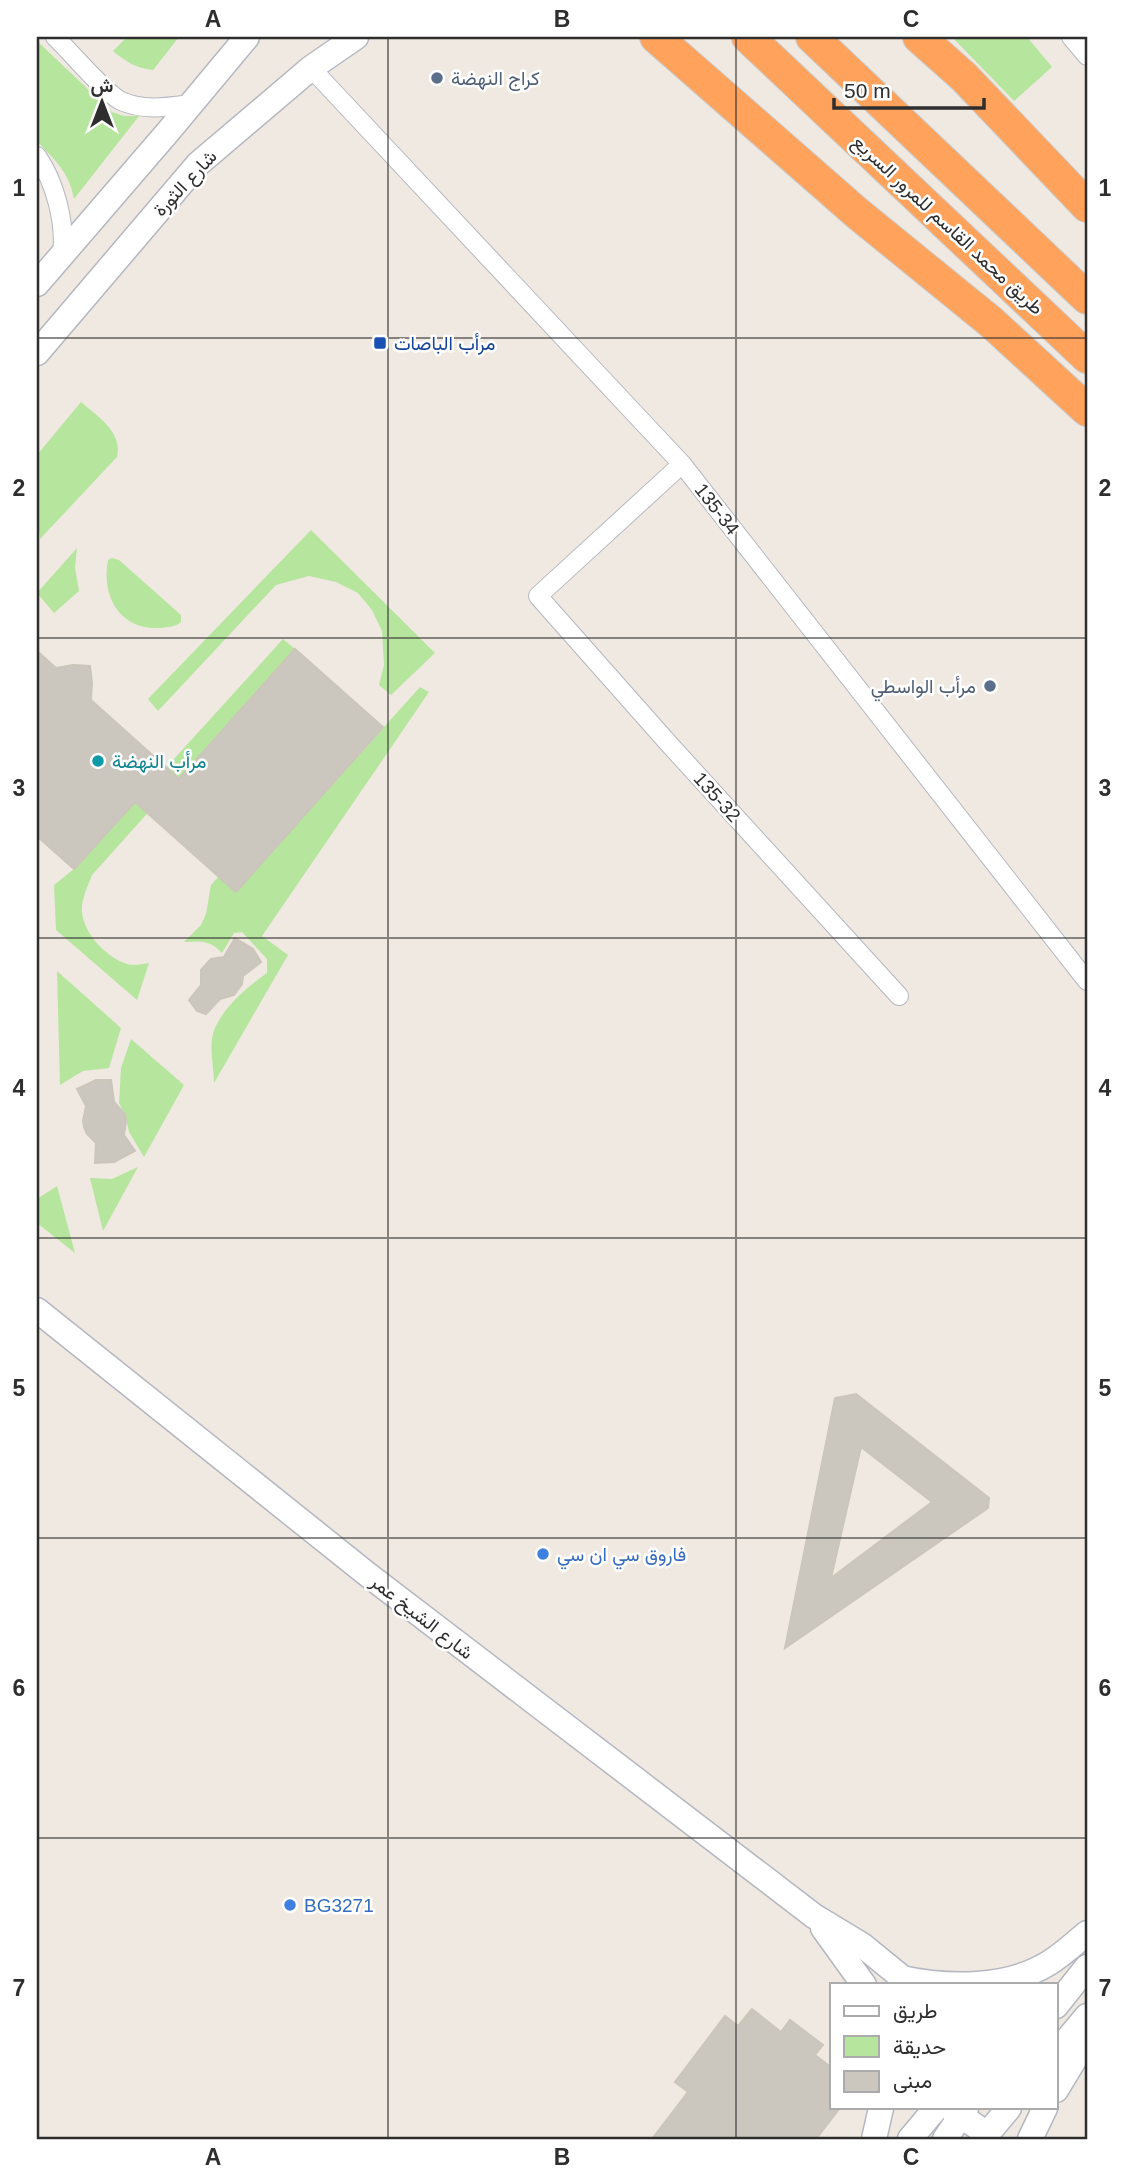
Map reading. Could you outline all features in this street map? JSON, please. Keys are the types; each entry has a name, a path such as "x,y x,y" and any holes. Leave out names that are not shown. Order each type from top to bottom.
{"highway":[{"path":"656,37 857,213 991,323 1087,410"},
{"name":"طريق محمد القاسم للمرور السريع","path":"748,37 1087,357"},
{"path":"812,37 1087,298"},
{"path":"919,37 964,77 1087,206"}],"main road":[{"path":"37,284 247,37"},
{"name":"شارع الثورة","path":"37,353 198,164 311,68 356,37"},
{"name":"شارع الشيخ عمر","path":"37,1310 367,1574 814,1916 862,1945 906,1982"},
{"name":"شارع الشيخ عمر","path":"814,1916 863,1983"},
{"path":"979,1983 1018,1978 1049,1963 1087,1933"},
{"path":"1044,1983 1087,1933"},
{"path":"1058,2003 1087,1967"},
{"path":"906,1982 936,1983"},
{"path":"1058,2051 1087,2016"},
{"path":"1058,2087 1087,2039"},
{"path":"874,2139 881,2110"},
{"path":"946,2139 972,2122 1004,2110"},
{"path":"1030,2139 1044,2110"}],"street":[{"path":"55,37 110,93 122,101 161,108 191,104"},
{"path":"1071,37 1087,56"},
{"name":"135-34","path":"311,68 682,464 1087,981"},
{"path":"37,156 56,200 62,229 62,255"},
{"name":"135-32","path":"682,464 538,596 898,996"}],"green space":[{"path":"127,37 179,37 153,70 132,64 113,51"},
{"path":"952,37 1027,37 1052,67 1014,101"},
{"path":"37,41 112,112 124,116 139,116 74,199 65,174 37,141"},
{"path":"81,402 113,433 118,448 117,457 40,539 37,455"},
{"path":"311,530 435,653 391,695 379,685 384,665 382,631 372,610 358,593 336,582 309,576 276,585 158,711 148,699"},
{"path":"77,548 75,568 79,591 54,613 37,593"},
{"path":"108,560 119,560 181,615 181,622 169,627 146,627 124,617 116,609 108,587"},
{"path":"283,639 295,649 92,875 82,912 87,928 97,944 111,956 127,964 149,963 137,1000 56,930 54,885 74,869"},
{"path":"420,687 429,692 262,936 288,955 214,1083 211,1046 216,1025 235,1000 267,973 267,959 242,932 234,933 222,953 209,944 184,942 201,925 206,914 211,885 219,876 237,891"},
{"path":"57,971 121,1028 109,1068 83,1071 60,1085"},
{"path":"131,1039 184,1085 144,1157 129,1132 119,1103 121,1068"},
{"path":"138,1167 103,1231 90,1178 112,1179"},
{"path":"57,1186 75,1253 37,1223 37,1199"}],"building":[{"path":"295,649 383,727 236,892 135,802 74,869 37,836 37,651 56,668 90,666 91,700 179,779"},
{"path":"235,938 253,949 261,962 243,976 242,984 234,995 220,999 206,1014 197,1011 189,1000 201,985 201,970 211,959 224,957"},
{"path":"96,1080 111,1080 114,1102 125,1114 124,1135 135,1151 114,1162 95,1163 96,1143 84,1127 86,1106 77,1089"},
{"path":"856,1394 989,1498 988,1508 785,1648 835,1398","holes":["861,1447 932,1502 831,1578"]},
{"path":"752,2009 781,2032 790,2020 823,2045 815,2055 830,2066 830,2110 838,2110 816,2139 652,2139 688,2092 675,2082 725,2016 738,2026"}],"place":[{"name":"كراج النهضة","path":"437,78"},
{"name":"مرأب الباصات","path":"380,343"},
{"name":"مرأب الواسطي","path":"990,686"},
{"name":"مرأب النهضة","path":"98,761"},
{"name":"فاروق سي ان سي","path":"543,1554"},
{"name":"BG3271","path":"290,1905"}]}
